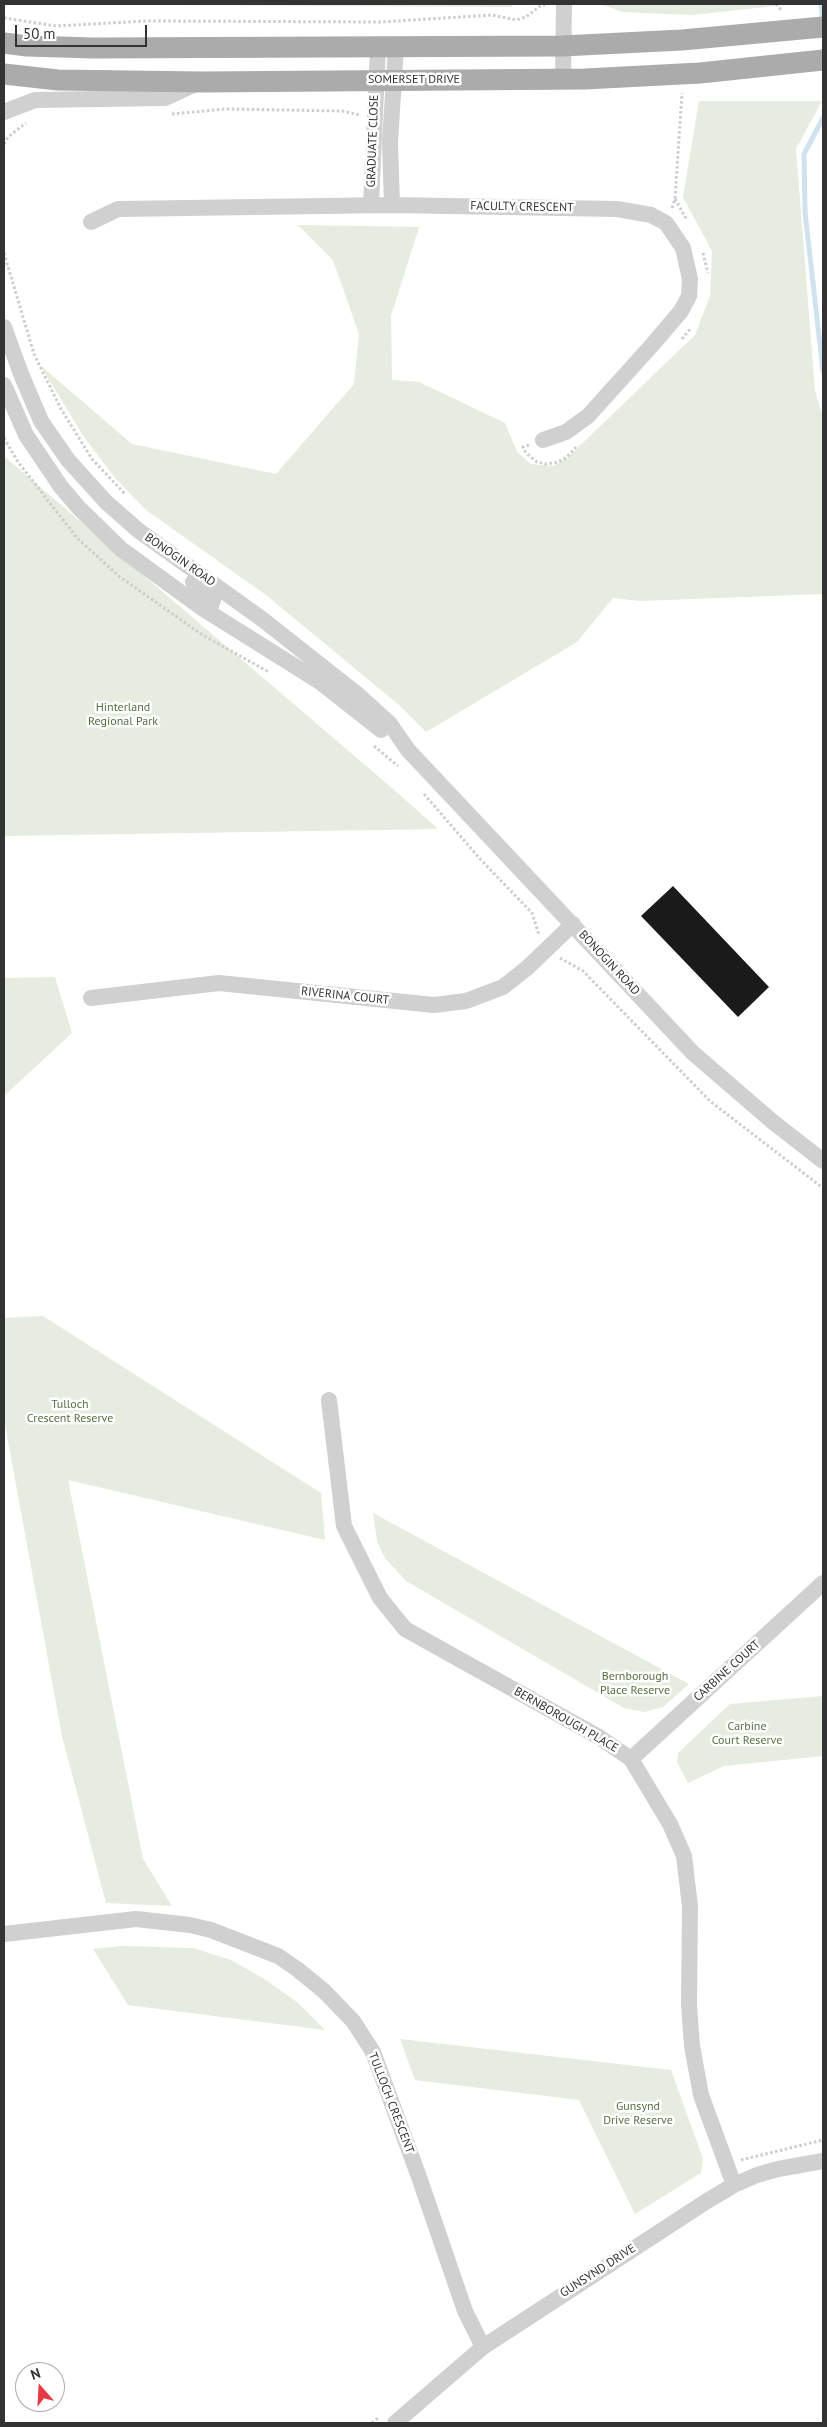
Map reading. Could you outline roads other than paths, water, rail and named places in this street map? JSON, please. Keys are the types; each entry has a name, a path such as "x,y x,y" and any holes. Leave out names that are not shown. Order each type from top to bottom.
{"main road":[{"path":"4,42 27,46 93,48 562,46 682,40 823,27"},
{"name":"SOMERSET DRIVE","path":"4,74 58,80 202,82 562,80 700,73 823,60"}],"street":[{"path":"562,80 564,4"},
{"name":"GRADUATE CLOSE","path":"371,205 375,142 385,80 387,47"},
{"name":"GRADUATE CLOSE","path":"385,80 390,142 392,205"},
{"path":"4,112 35,100 165,98 202,82"},
{"name":"FACULTY CRESCENT","path":"91,222 118,208 392,205 617,209 651,215 666,223 682,248 688,262 689,296 681,311 622,380 588,416 566,432 543,440"},
{"name":"BONOGIN ROAD","path":"4,328 41,421 68,460 106,502 139,531 262,618 327,669 390,724 408,750 694,1053 773,1122 823,1161"},
{"name":"BONOGIN ROAD","path":"4,385 26,435 61,487 79,508 121,549 209,612 320,682 408,750"},
{"path":"106,502 126,530 149,551 210,594 213,600 209,612"},
{"name":"RIVERINA COURT","path":"91,998 219,982 434,1005 466,1001 503,987 527,968 573,924"},
{"name":"BERNBOROUGH PLACE","path":"329,1400 344,1526 380,1598 405,1629 599,1737 631,1758 670,1824 684,1856 690,1906 689,2005 692,2046 701,2095 734,2185"},
{"name":"CARBINE COURT","path":"631,1758 823,1583"},
{"name":"TULLOCH CRESCENT","path":"4,1934 136,1919 190,1925 211,1930 278,1956 324,1991 353,2021 374,2052 420,2177 465,2311 483,2347"},
{"name":"GUNSYND DRIVE","path":"394,2423 483,2347 734,2185 778,2169 823,2160"}],"waterway":[{"path":"821,4 823,23"},
{"path":"823,118 804,154 805,212 823,371"}],"park label":[{"name":"Hinterland Regional Park","path":"123,715"},
{"name":"Tulloch Crescent Reserve","path":"70,1412"},
{"name":"Bernborough Place Reserve","path":"635,1684"},
{"name":"Carbine Court Reserve","path":"747,1734"},
{"name":"Gunsynd Drive Reserve","path":"638,2114"}]}
